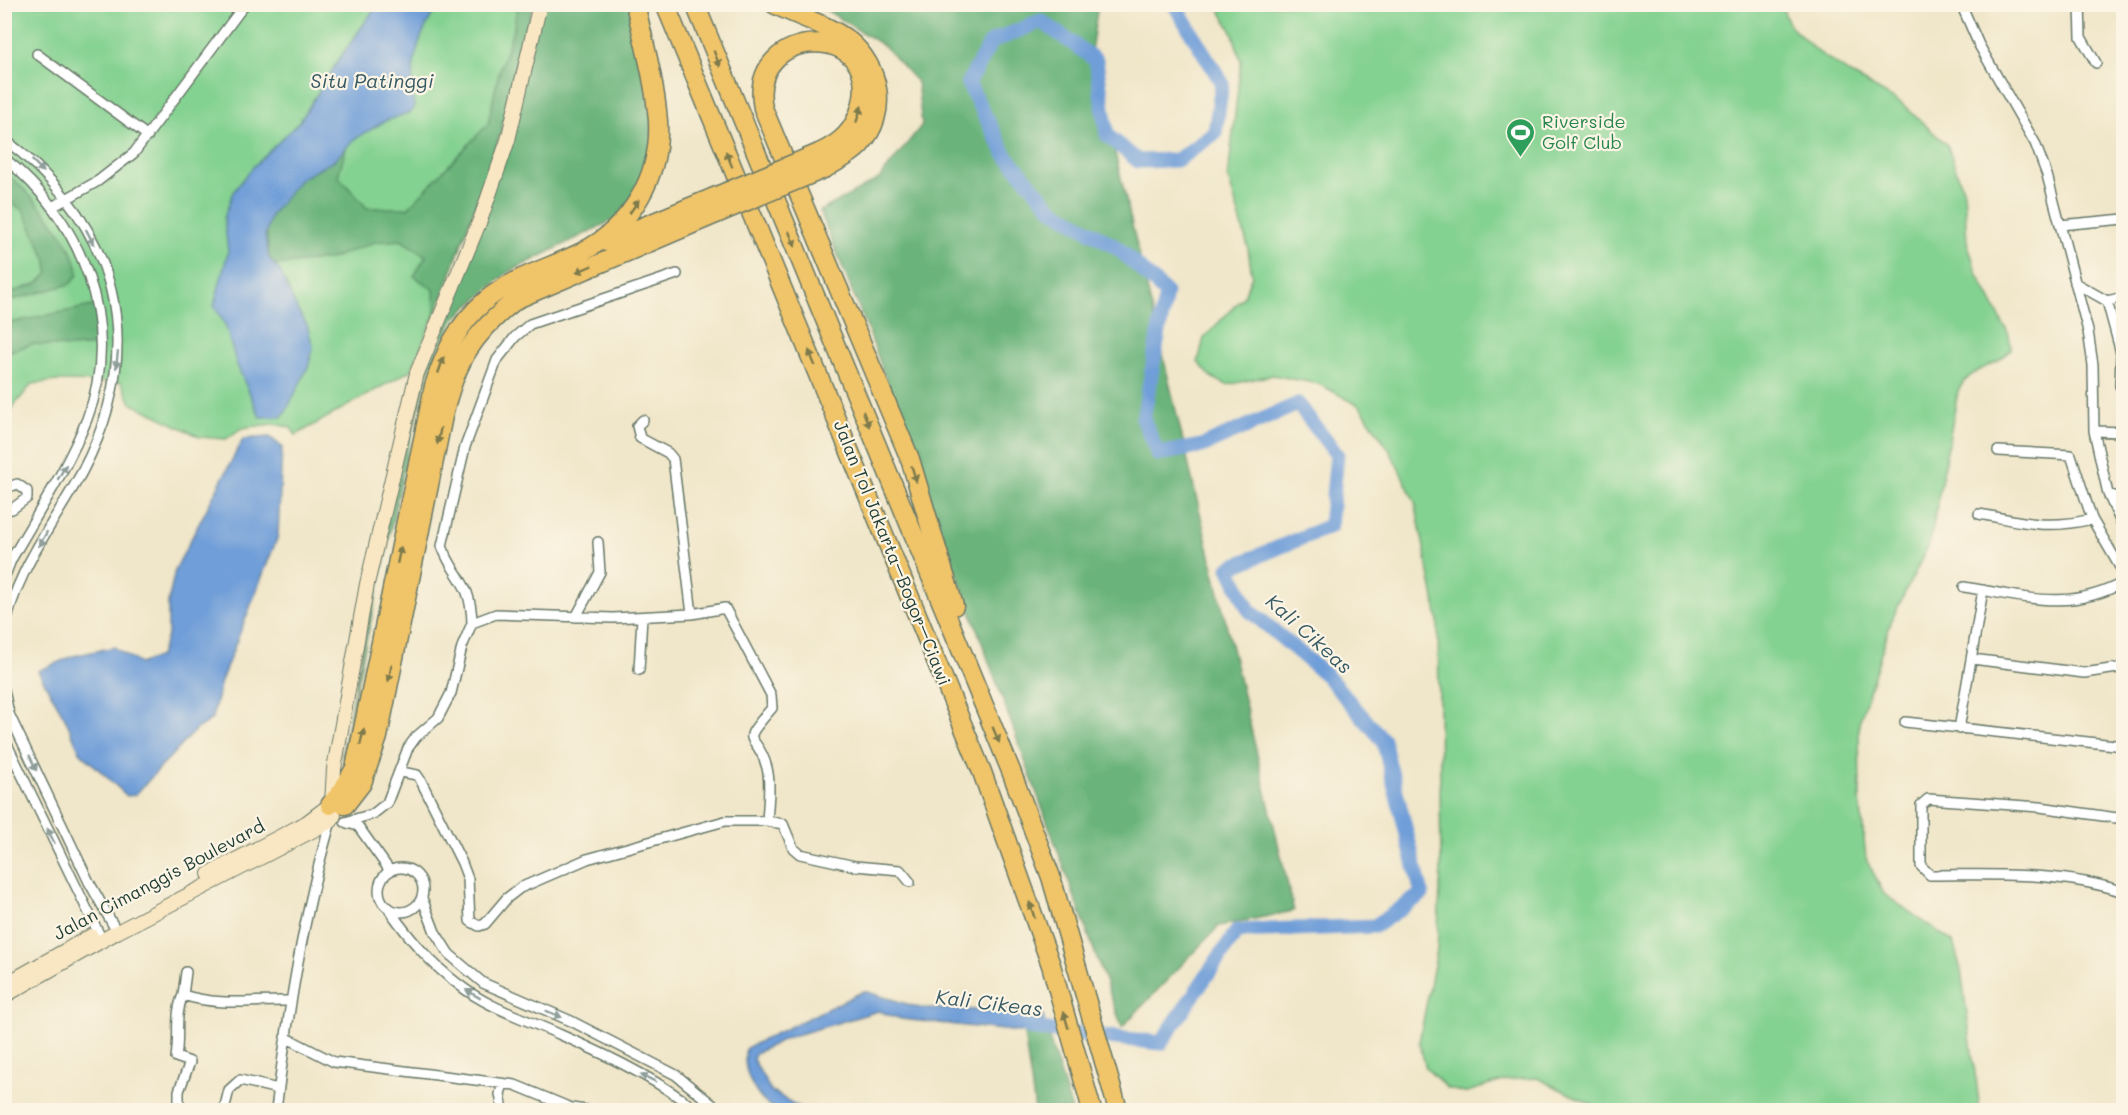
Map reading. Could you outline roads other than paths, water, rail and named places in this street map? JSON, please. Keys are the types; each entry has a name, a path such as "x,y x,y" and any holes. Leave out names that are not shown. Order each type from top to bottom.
{"highway":[{"path":"585,251 633,211 646,188 656,156 658,122 635,4"},
{"name":"Jalan Tol Jakarta–Bogor–Ciawi","path":"665,4 982,772 1050,965 1092,1110"},
{"name":"Jalan Tol Jakarta–Bogor–Ciawi","path":"695,4 984,706 1051,877 1118,1110"},
{"path":"335,816 362,783 373,753 443,416 458,364 468,345 490,320 517,299 714,206 859,146 869,134 877,113 878,90 873,71 863,55 846,39 774,4"},
{"path":"822,161 854,126 866,85 860,70 850,57 827,43 818,41 796,46 774,62 764,77 763,108 910,459 984,706"},
{"path":"335,816 342,791 355,768 434,386 453,337 486,299 512,283 585,251 714,206"}],"main road":[{"path":"335,816 333,769 367,584 417,373 481,218 508,140 540,4"},
{"name":"Jalan Cimanggis Boulevard","path":"4,985 26,970 100,936 306,823 335,816"},
{"name":"Jalan Cimanggis Boulevard","path":"4,996 100,936"}],"street":[{"path":"54,206 115,170 148,136 245,4"},
{"path":"1961,4 1979,45 2035,143 2060,225 2090,347 2094,430 2108,494 2124,529"},
{"path":"2080,4 2081,37 2096,63"},
{"path":"38,54 148,136"},
{"path":"4,139 32,159 68,197 93,241 109,279 119,338 116,372 105,420 82,470 25,572 7,618 4,635"},
{"path":"4,158 54,206 78,248 93,285 100,370 88,417 69,458 11,560 4,578"},
{"path":"2060,225 2124,219"},
{"path":"335,816 373,814 387,803 401,772 408,748 416,737 438,718 452,693 462,647 472,623 472,607 464,582 442,546 465,447 497,360 515,337 530,324 677,274"},
{"path":"93,285 109,279"},
{"path":"2075,284 2108,301 2124,297"},
{"path":"2108,301 2122,353 2120,386 2124,392"},
{"path":"96,305 114,302"},
{"path":"643,420 637,426 640,438 668,453 673,459 692,614"},
{"path":"2094,430 2124,432"},
{"path":"1998,451 2071,455 2092,519 2124,574"},
{"path":"4,489 17,484 27,491 27,498 21,504 4,511"},
{"path":"2108,494 2124,499"},
{"path":"1979,514 2046,526 2063,526 2092,519"},
{"path":"576,618 600,574 598,542"},
{"path":"1964,587 2054,600 2080,600 2105,592 2124,582"},
{"path":"1959,729 1983,590"},
{"path":"472,623 496,614 576,618 642,617 692,614 720,608 728,610 771,695 772,708 754,726 752,734 752,741 766,768 767,821"},
{"path":"639,670 642,617"},
{"path":"1972,659 2084,673 2124,667"},
{"path":"4,690 7,714 115,928"},
{"path":"1905,722 2124,746"},
{"path":"4,738 100,936"},
{"path":"401,772 417,775 426,791 462,863 468,879 470,921 479,926 485,924 507,898 520,888 587,860 725,821 767,821 783,824 793,848 800,854 855,866 900,870 910,882"},
{"path":"2124,819 2040,807 1939,799 1928,799 1921,805 1921,866 1930,875 2025,875 2077,881 2124,892"},
{"path":"335,816 358,826 390,871"},
{"path":"276,1110 290,1000 314,877 335,816"},
{"path":"696,1110 669,1089 563,1035 501,1010 460,986 414,944 390,910 382,903 378,888 382,878 390,871 400,868 415,873 423,887 422,898 435,932 449,954 483,983 571,1021 676,1075 719,1110"},
{"path":"390,910 406,912 416,907 422,898"},
{"path":"180,1110 180,1091 190,1062 176,1057 178,1042 176,1019 183,995 186,972"},
{"path":"183,995 239,1004 262,1000 290,1000"},
{"path":"285,1037 334,1062 503,1084 527,1089 571,1109 586,1110"},
{"path":"669,1089 676,1075"},
{"path":"224,1110 229,1090 240,1080 278,1089"},
{"path":"503,1084 500,1094 503,1110"}],"water":[{"name":"Situ Patinggi","path":"378,4 439,5 427,24 416,55 412,77 414,107 411,112 385,121 353,140 335,160 300,179 271,215 265,236 269,258 280,271 307,325 313,347 309,365 285,413 281,417 260,417 237,365 225,324 214,306 228,252 224,218 233,192 252,168 300,121"},
{"path":"270,437 282,447 278,536 221,681 212,719 196,729 135,795 127,796 80,752 65,718 38,671 73,656 114,647 140,664 160,656 168,633 168,602 175,570 243,439"},
{"name":"Kali Cikeas","path":"864,991 920,1008 1042,1012 1048,1035 901,1019 878,1011 786,1038 756,1053 753,1059 771,1091 804,1110 779,1110 763,1101 748,1075 746,1048"}],"waterway":[{"name":"Kali Cikeas","path":"1029,1028 1161,1043 1237,931 1375,926 1422,894 1383,740 1326,675 1249,610 1229,568 1330,526 1337,455 1298,404 1202,446 1158,454 1143,419 1166,293 1119,249 1051,208 1005,154 968,83 991,42 1041,21 1096,60 1107,135 1138,161 1177,160 1215,133 1222,83 1174,4"}],"place":[{"name":"Riverside Golf Club","path":"1521,158"}]}
